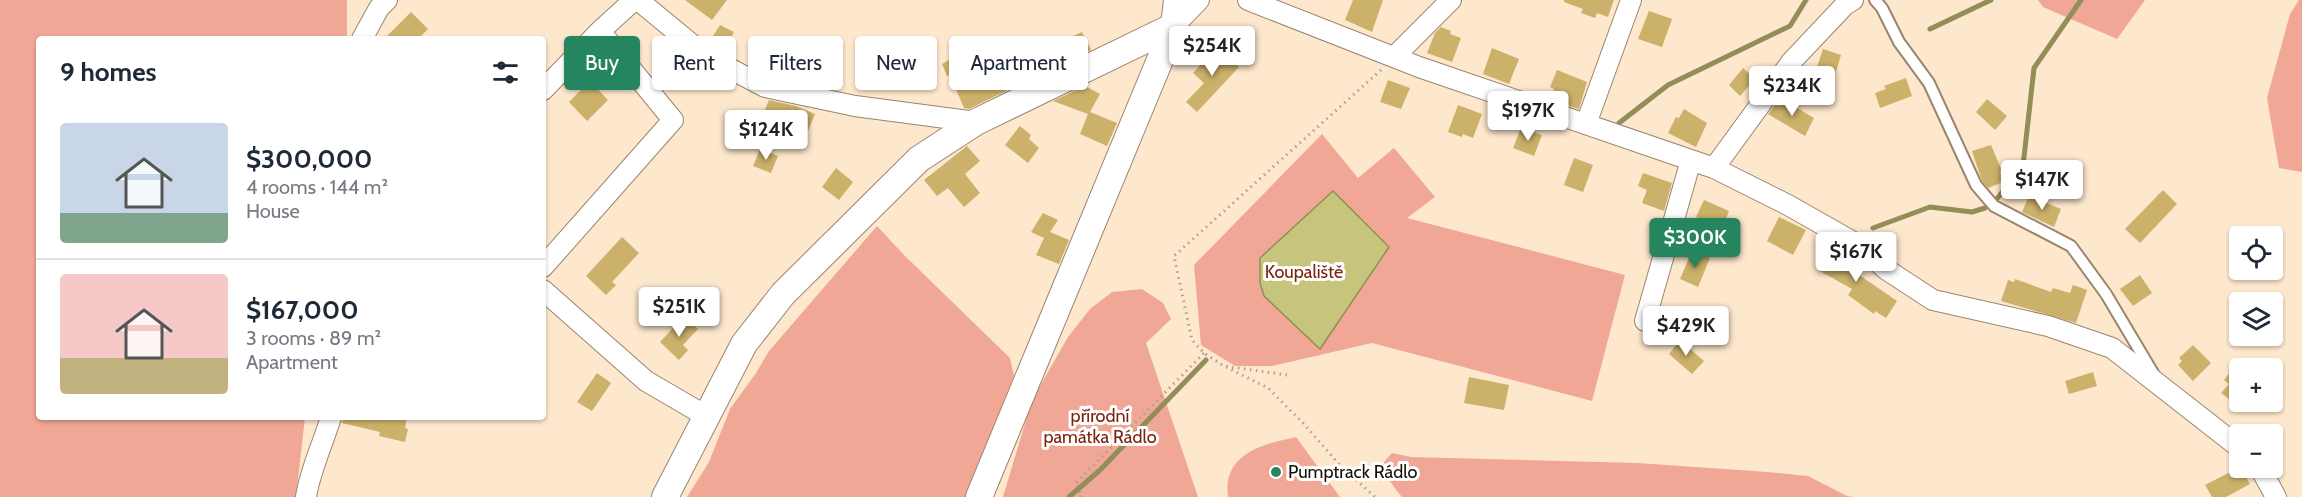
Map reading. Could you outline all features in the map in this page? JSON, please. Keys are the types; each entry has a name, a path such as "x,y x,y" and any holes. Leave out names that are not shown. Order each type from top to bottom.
{"street":[{"path":"364,36 379,8 387,0"},
{"path":"546,87 600,31 636,0 706,56 765,87 855,106 976,122"},
{"path":"979,497 1174,26 1177,0"},
{"path":"665,497 744,344 783,294 919,159 976,122 1174,26 1199,0"},
{"path":"1248,0 1394,57 1714,168 1788,205 1855,243 1887,270 1933,300 2048,326 2112,348 2229,440"},
{"path":"1394,57 1451,0"},
{"path":"1586,124 1631,0"},
{"path":"1714,168 1792,61 1845,5 1853,0"},
{"path":"546,264 673,120 600,31"},
{"path":"1645,321 1691,160"},
{"path":"546,293 646,381 706,416"},
{"path":"306,497 330,420"},
{"path":"2266,478 2276,497"}],"lane":[{"path":"1875,0 1882,8 1899,42 1929,83 1976,184 1995,206 2072,246 2106,294 2162,389"}],"path":[{"path":"1374,497 1338,463 1268,388 1224,366 1204,353 1192,340 1174,256 1394,57"},
{"path":"1080,497 1082,495 1075,484 1204,353"},
{"path":"1224,366 1287,375"}],"green space":[{"path":"0,0 347,0 347,36 36,36 36,420 305,420 296,497 0,497"},
{"path":"2038,0 2145,0 2117,39 2043,7"},
{"path":"2299,0 2302,0 2302,172 2279,168 2267,98 2290,14"},
{"name":"Koupaliště","path":"1322,134 1358,178 1394,148 1435,197 1407,218 1625,275 1592,401 1372,343 1272,366 1235,366 1201,345 1194,265"},
{"path":"877,226 1010,358 1014,376 966,497 687,497 709,462 730,409 769,351"},
{"name":"přírodní památka Rádlo","path":"1142,289 1163,303 1171,319 1146,343 1198,497 1003,497 1032,400 1068,337 1090,309 1112,292"},
{"name":"Pumptrack Rádlo","path":"1296,437 1340,497 1228,497 1231,470 1238,461 1258,448"},
{"path":"1392,453 1411,457 1637,463 1768,472 1808,476 1847,496 1855,497 1402,497 1386,473 1384,462"}],"shaded area":[{"path":"1333,191 1389,247 1320,349 1264,296 1260,283 1260,258"}],"building":[{"path":"685,0 727,0 712,20"},
{"path":"1353,0 1383,0 1372,32 1345,20"},
{"path":"1564,0 1614,0 1608,17 1597,13 1595,18 1581,13 1583,9 1564,2"},
{"path":"1649,11 1672,19 1662,47 1638,39"},
{"path":"411,12 428,29 421,36 387,36"},
{"path":"720,25 734,32 732,36 713,36"},
{"path":"1441,27 1461,38 1452,62 1427,53 1435,33"},
{"path":"1217,47 1239,67 1197,112 1186,102 1204,83 1193,73"},
{"path":"1492,48 1519,59 1509,84 1483,74"},
{"path":"1823,49 1841,55 1833,82 1814,76"},
{"path":"949,60 949,75 947,76 942,64"},
{"path":"1743,68 1755,79 1740,96 1729,85"},
{"path":"1557,70 1587,82 1579,109 1551,100 1554,89 1550,87"},
{"path":"1906,78 1912,96 1880,108 1875,93 1886,89 1884,86"},
{"path":"1388,80 1410,88 1401,109 1380,102"},
{"path":"1088,88 1100,94 1090,112 1117,123 1107,146 1080,134 1088,114 1053,101 1076,90 1088,90"},
{"path":"581,90 599,90 608,100 587,121 569,102"},
{"path":"956,90 1008,90 969,109 964,108"},
{"path":"1782,99 1814,118 1805,136 1768,114 1776,104 1779,106"},
{"path":"1987,99 2007,116 1995,130 1976,112"},
{"path":"769,100 796,106 815,114 807,133 799,130 796,135 761,119"},
{"path":"1458,105 1482,114 1473,138 1448,132"},
{"path":"1684,109 1707,123 1696,147 1668,133 1676,117 1679,118"},
{"path":"1020,126 1031,135 1029,139 1039,148 1028,163 1005,145"},
{"path":"1521,128 1542,135 1534,156 1513,148"},
{"path":"1991,145 2002,171 2000,172 2003,182 1988,188 1982,181 1972,151"},
{"path":"967,146 980,161 965,174 980,193 964,207 948,188 937,196 924,180"},
{"path":"760,149 778,156 771,173 753,166"},
{"path":"1574,158 1593,165 1583,192 1564,185"},
{"path":"836,168 853,182 839,200 822,187"},
{"path":"1643,173 1672,183 1664,211 1642,203 1647,190 1638,186"},
{"path":"2163,190 2177,204 2140,243 2125,229"},
{"path":"2029,196 2061,209 2054,227 2022,212"},
{"path":"1704,200 1729,211 1722,229 1696,217"},
{"path":"1043,213 1058,220 1050,232 1069,240 1059,264 1036,255 1044,238 1031,232"},
{"path":"1779,217 1806,230 1793,255 1767,241"},
{"path":"622,237 639,253 612,282 616,285 606,295 586,276"},
{"path":"1832,244 1849,253 1843,264 1897,301 1886,318 1875,311 1874,314 1848,295 1852,289 1818,270"},
{"path":"1692,251 1710,258 1698,287 1680,279"},
{"path":"2140,275 2152,293 2133,306 2120,289"},
{"path":"2015,279 2051,292 2053,288 2070,293 2073,285 2087,290 2076,323 2001,301 2008,280 2014,282"},
{"path":"684,316 698,329 683,345 688,350 679,360 660,342"},
{"path":"1680,340 1704,361 1692,374 1669,354"},
{"path":"2193,345 2211,363 2193,381 2178,365 2182,361 2179,358"},
{"path":"2093,372 2097,386 2069,394 2065,381"},
{"path":"597,373 611,383 592,411 577,402"},
{"path":"2229,374 2229,384 2224,380"},
{"path":"1469,377 1509,385 1504,410 1464,403"},
{"path":"2229,384 2229,399 2221,393"},
{"path":"342,420 406,420 405,428 408,429 405,442 379,436 380,432 342,423"},
{"path":"2229,473 2229,478 2246,478 2250,484 2226,497 2212,497 2205,485"}],"waterway":[{"path":"1619,123 1668,85 1790,26 1806,0"},
{"path":"1930,29 1991,0"},
{"path":"1996,200 2023,166 2034,68 2081,0"},
{"path":"1873,228 1930,207 1972,212 1985,208"},
{"path":"1069,497 1100,470 1206,360"}],"place":[{"name":"Pumptrack Rádlo","path":"1276,472"}]}
